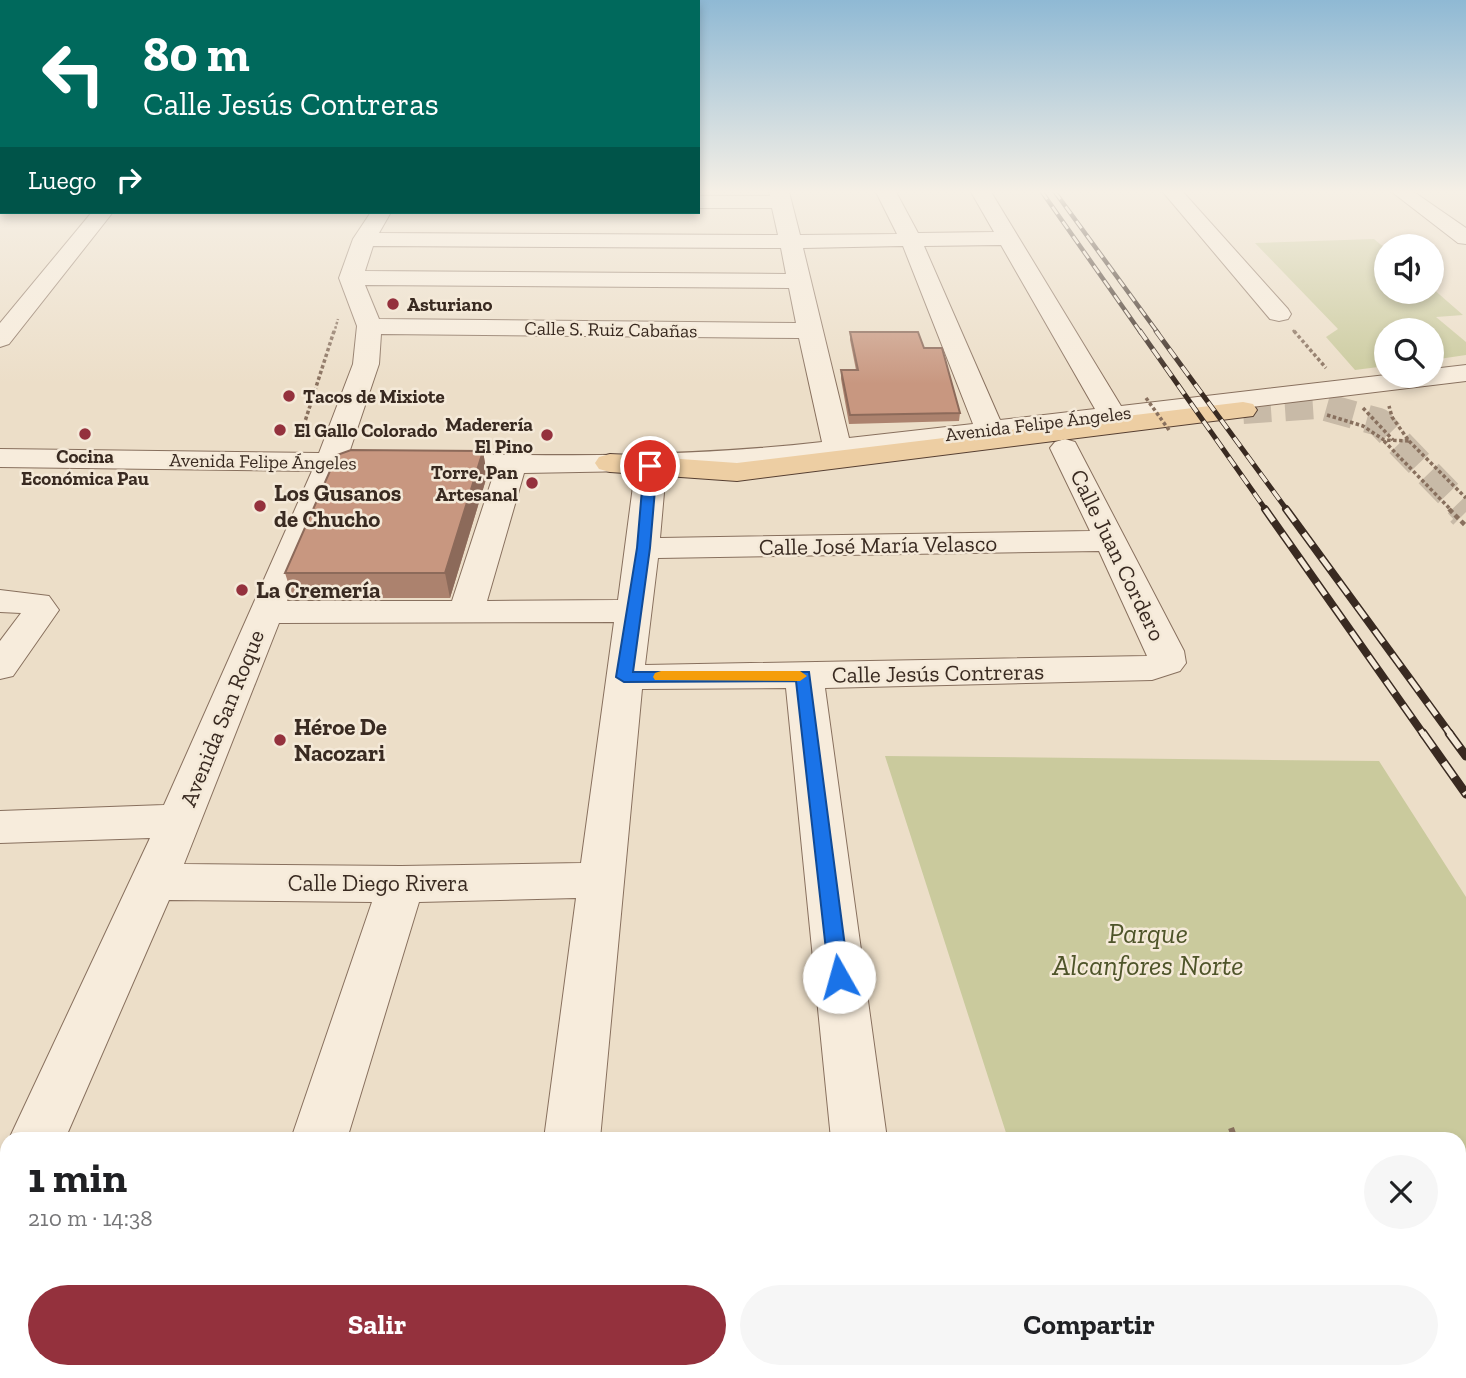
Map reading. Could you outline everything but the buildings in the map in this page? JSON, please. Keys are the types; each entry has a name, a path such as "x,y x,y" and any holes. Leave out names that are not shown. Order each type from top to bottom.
{"main road":[{"name":"Avenida Felipe Ángeles","path":"630,465 737,471 1243,410"}],"street":[{"path":"0,339 67,256"},
{"path":"358,256 351,278 800,281"},
{"path":"795,256 835,440"},
{"path":"918,256 988,425"},
{"path":"1018,256 1109,409"},
{"path":"1229,256 1279,314"},
{"name":"Avenida San Roque","path":"40,1132 154,882 265,612 331,461 366,364 369,326 351,278"},
{"name":"Calle S. Ruiz Cabañas","path":"369,326 812,331"},
{"name":"Avenida Felipe Ángeles","path":"0,458 630,465 743,460 1466,373"},
{"path":"1405,390 1466,384"},
{"name":"Calle Juan Cordero","path":"1065,448 1165,652 1167,663"},
{"path":"466,612 512,464"},
{"path":"573,1132 624,677 643,548 630,465"},
{"name":"Calle José María Velasco","path":"643,548 1112,541"},
{"path":"0,601 37,603 41,610 0,667"},
{"path":"265,612 634,611"},
{"name":"Calle Jesús Contreras","path":"624,677 1152,668 1167,663"},
{"path":"804,676 858,1132"},
{"path":"0,827 180,821"},
{"name":"Calle Diego Rivera","path":"154,882 401,884 601,880"},
{"path":"321,1132 401,884"}],"path":[{"path":"292,461 351,278"},
{"path":"1405,390 1388,401 1392,417 1409,441 1466,498"},
{"path":"1322,414 1363,426 1384,440 1466,526"},
{"path":"1384,440 1409,441"},
{"path":"1231,1128 1232,1132"}],"green space":[{"path":"1268,256 1374,256 1374,304 1444,304 1444,298 1463,315 1437,318 1374,318 1374,368 1355,370 1326,337 1338,329"},
{"path":"1444,324 1466,342 1466,355 1444,358"},
{"name":"Parque Alcanfores Norte","path":"885,756 1379,761 1466,897 1466,1132 1006,1132"}],"tunnel":[{"path":"1243,410 1318,405 1379,422 1464,510"}],"railway":[{"path":"1087,256 1141,333"},
{"path":"1102,256 1158,333"},
{"path":"1140,331 1266,510"},
{"path":"1156,331 1287,510"},
{"path":"1265,509 1424,735"},
{"path":"1286,509 1451,735"},
{"path":"1423,733 1466,794"},
{"path":"1449,733 1466,756"}],"slow traffic":[{"path":"661,677 800,676"}],"place":[{"name":"Asturiano","path":"393,304"},
{"name":"Tacos de Mixiote","path":"289,396"},
{"name":"El Gallo Colorado","path":"280,430"},
{"name":"Cocina Económica Pau","path":"85,434"},
{"name":"Maderería El Pino","path":"547,435"},
{"name":"Torre, Pan Artesanal","path":"532,483"},
{"name":"Los Gusanos de Chucho","path":"260,506"},
{"name":"La Cremería","path":"242,590"},
{"name":"Héroe De Nacozari","path":"280,740"}],"route":[{"path":"650,466 643,548 624,677 804,676 839,977"}]}
